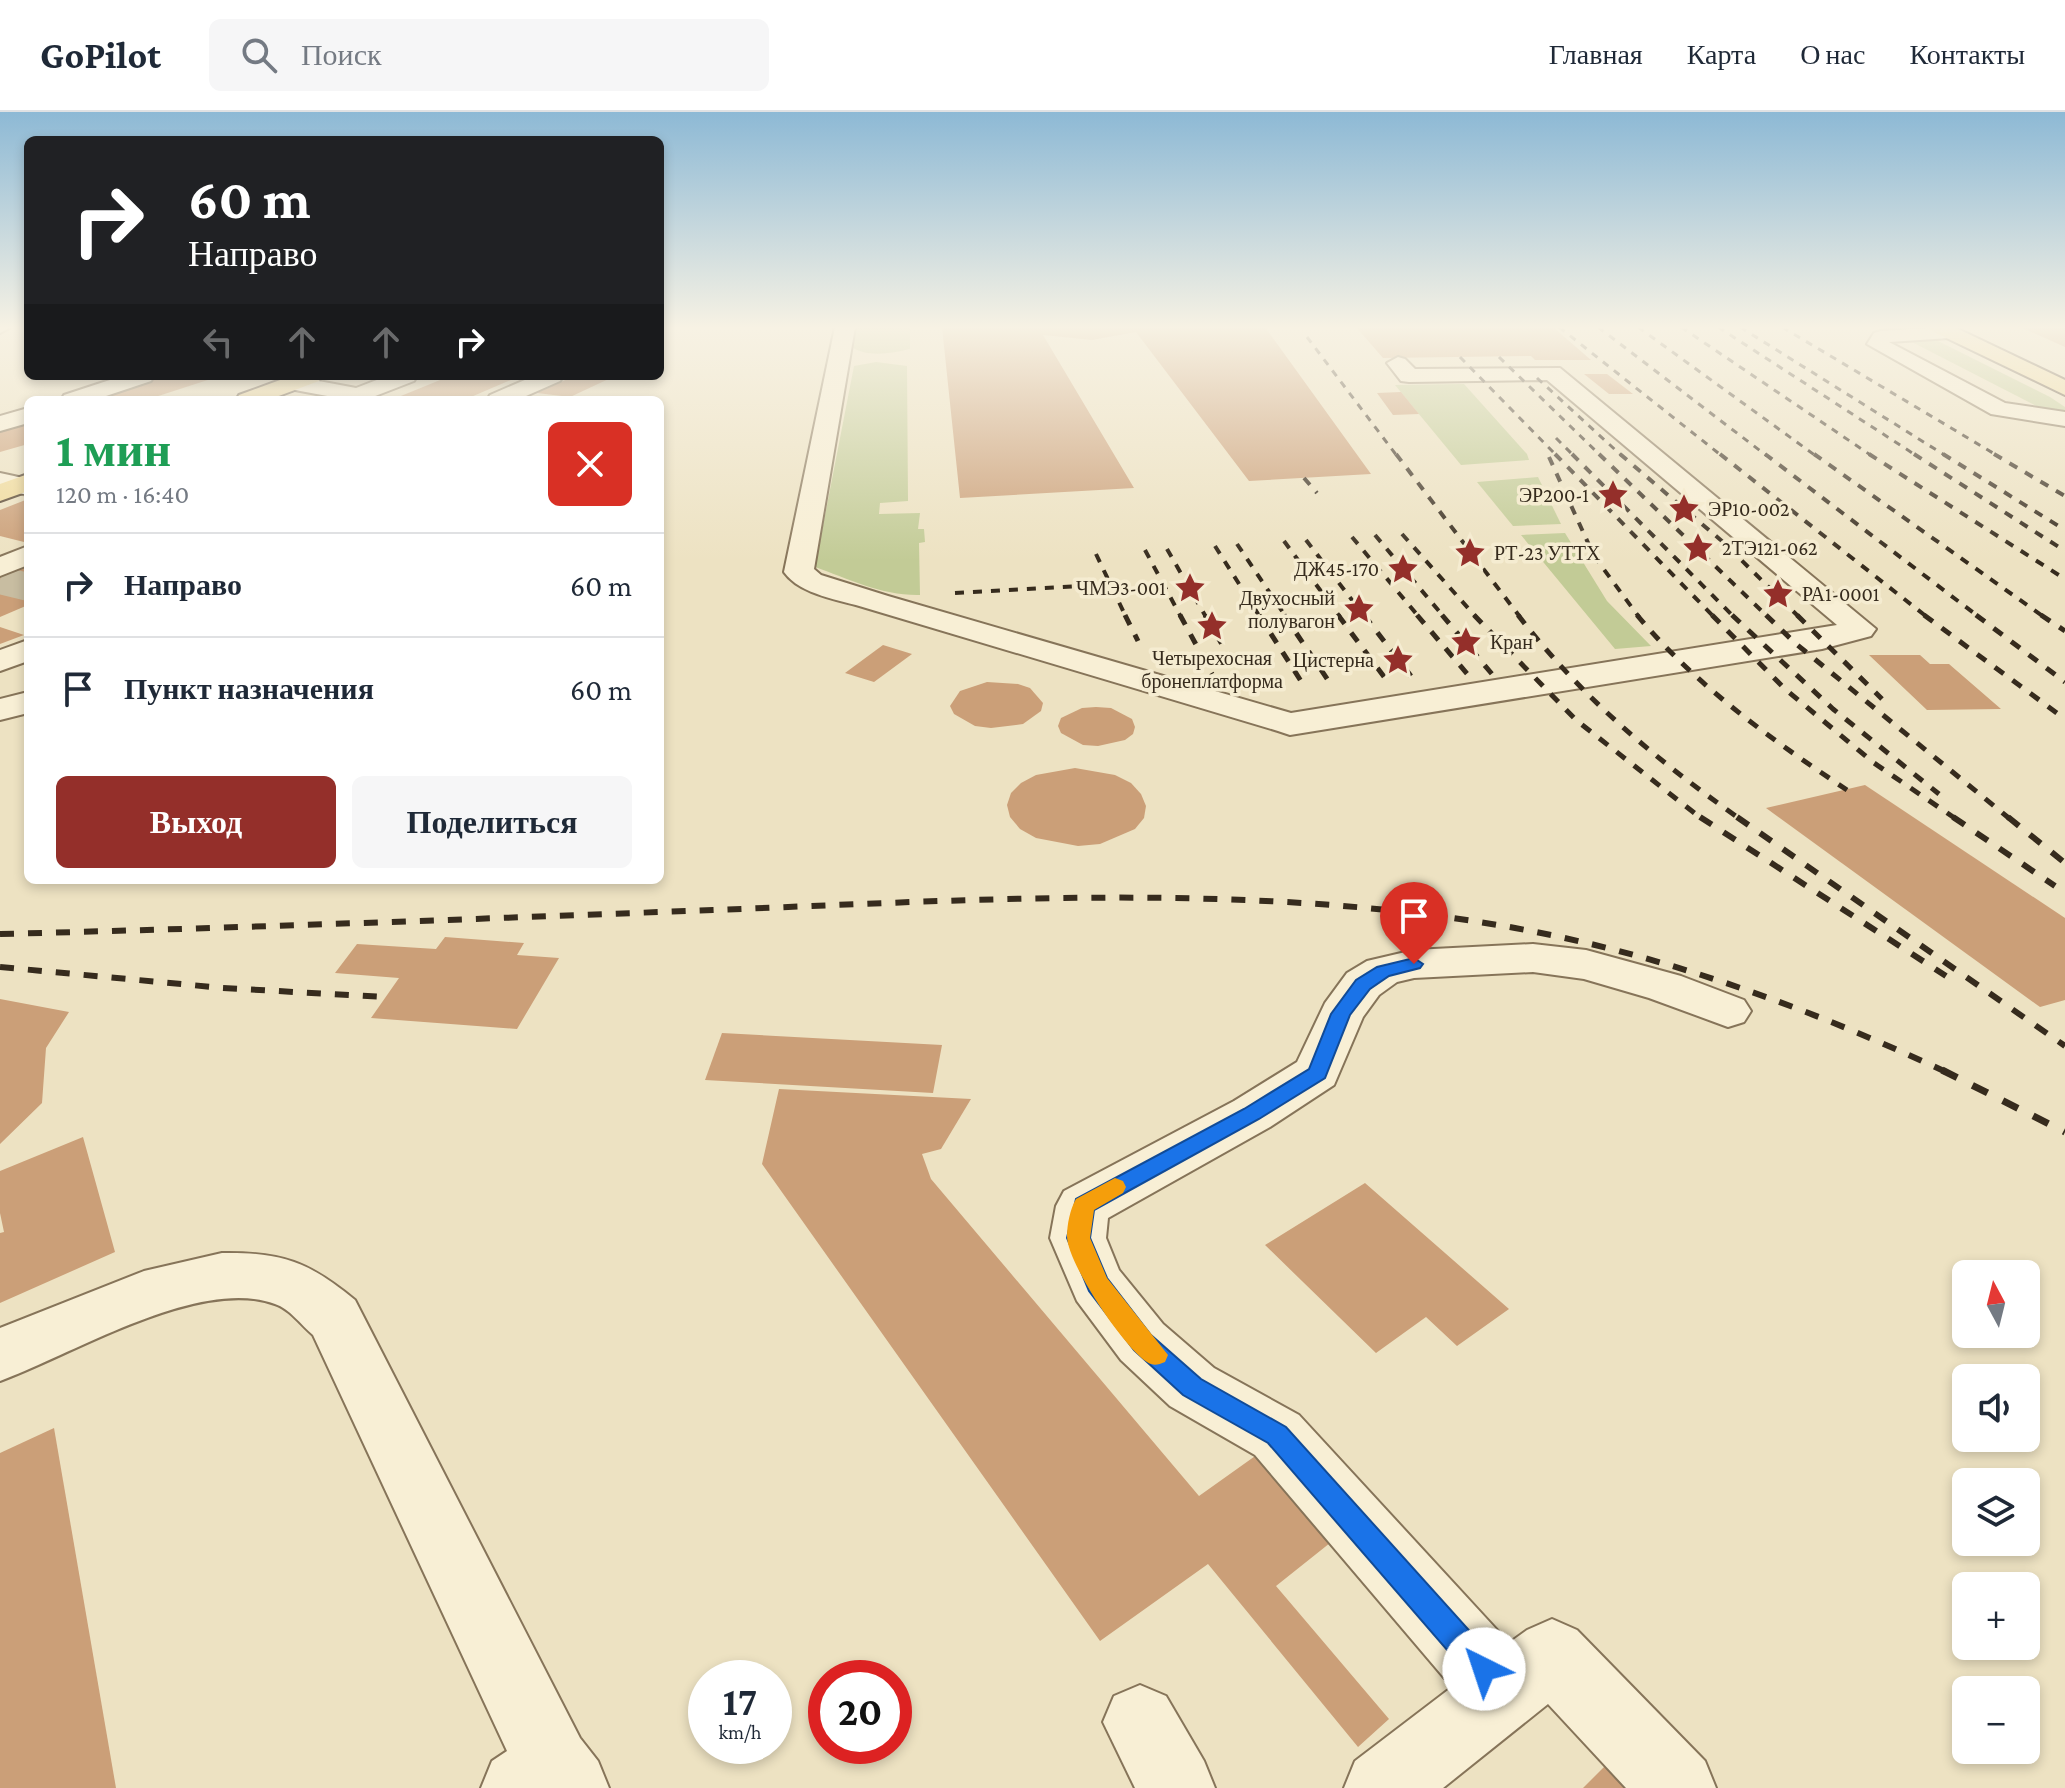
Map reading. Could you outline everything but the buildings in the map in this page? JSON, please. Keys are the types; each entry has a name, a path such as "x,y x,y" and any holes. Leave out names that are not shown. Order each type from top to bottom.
{"lane":[{"path":"830,405 799,572 811,581 1290,724 1822,639 1860,629 1591,405"},
{"path":"1992,405 1999,409 2065,419"},
{"path":"0,424 24,416"},
{"path":"0,567 24,557"},
{"path":"0,661 24,652"},
{"path":"0,710 24,703"},
{"path":"1504,1692 1277,1435 1192,1387 1142,1342 1097,1284 1078,1238 1083,1206 1252,1114 1317,1073 1341,1014 1363,984 1383,971 1414,964 1533,958 1586,965 1665,987 1728,1011"},
{"path":"0,1355 170,1285 247,1273 292,1284 334,1318 548,1780"},
{"path":"1382,1788 1552,1655 1678,1788"},
{"path":"1140,1722 1177,1788"}],"green space":[{"path":"846,405 907,405 908,501 880,503 879,514 920,513 918,529 924,529 925,542 919,543 920,595 879,590 815,567"},
{"path":"1412,405 1483,405 1529,460 1461,465"},
{"path":"2035,405 2065,407 2065,416 2052,414"},
{"path":"1538,477 1561,524 1513,526 1477,482"},
{"path":"1565,533 1607,601 1651,646 1615,649 1521,535"}],"tunnel":[{"path":"0,580 24,586"}],"railway":[{"path":"1359,405 1397,456"},
{"path":"1507,405 1557,456"},
{"path":"1549,405 1601,456"},
{"path":"1567,405 1622,456"},
{"path":"1658,405 1722,456"},
{"path":"1700,405 1767,456"},
{"path":"1746,405 1816,456"},
{"path":"1797,405 1870,454"},
{"path":"1839,405 1917,456"},
{"path":"1865,405 1946,456"},
{"path":"1913,405 1998,456"},
{"path":"1556,438 1572,454"},
{"path":"1396,454 1520,617"},
{"path":"1555,454 1714,617"},
{"path":"1572,454 1732,615"},
{"path":"1599,454 1768,617"},
{"path":"1620,454 1723,542 1799,617"},
{"path":"1720,454 1927,617"},
{"path":"1765,454 1979,617"},
{"path":"1814,454 2044,617"},
{"path":"1870,454 2065,579"},
{"path":"1914,454 2065,551"},
{"path":"1943,454 2065,530"},
{"path":"1994,454 2065,496"},
{"path":"1549,457 1594,556 1639,617"},
{"path":"1304,478 1317,493"},
{"path":"1402,534 1476,617"},
{"path":"1375,535 1444,617"},
{"path":"1352,537 1419,617"},
{"path":"1306,540 1365,617"},
{"path":"1284,541 1340,617"},
{"path":"1237,544 1286,617"},
{"path":"1215,546 1260,617"},
{"path":"1167,549 1206,617"},
{"path":"1145,550 1181,617"},
{"path":"1096,554 1126,617"},
{"path":"955,593 1079,586"},
{"path":"1180,615 1212,674"},
{"path":"1205,615 1238,672"},
{"path":"1259,615 1306,689"},
{"path":"1284,615 1332,686"},
{"path":"1338,615 1388,682"},
{"path":"1364,615 1414,680"},
{"path":"1417,615 1469,676"},
{"path":"1442,615 1492,674"},
{"path":"1474,615 1576,720 1702,819"},
{"path":"1518,615 1567,673 1621,725 1740,819"},
{"path":"1637,615 1709,688 1763,731 1847,790"},
{"path":"1712,615 1785,689 1874,763 1956,819"},
{"path":"1732,615 1833,709 1939,794"},
{"path":"1766,615 1795,643 2010,819"},
{"path":"1797,615 1882,699"},
{"path":"1924,615 2065,719"},
{"path":"1976,615 2065,682"},
{"path":"1126,617 1138,641"},
{"path":"2044,617 2065,631"},
{"path":"1700,817 1946,976"},
{"path":"1737,817 2065,1046"},
{"path":"1953,817 2055,886"},
{"path":"2008,817 2065,863"},
{"path":"0,934 1014,899 1216,899 1317,904 1417,913 1515,928 1626,953 1789,1005 1946,1072"},
{"path":"0,967 223,988 385,997"},
{"path":"1942,1070 1946,1072"},
{"path":"1946,1072 2065,1132"}],"slow traffic":[{"path":"1115,1187 1083,1206 1078,1238 1097,1284 1142,1342 1156,1355"}],"place":[{"name":"ЭР200-1","path":"1613,495"},
{"name":"ЭР10-002","path":"1684,509"},
{"name":"2ТЭ121-062","path":"1698,548"},
{"name":"РТ-23 УТТХ","path":"1470,553"},
{"name":"ДЖ45-170","path":"1403,569"},
{"name":"ЧМЭ3-001","path":"1190,588"},
{"name":"РА1-0001","path":"1778,594"},
{"name":"Двухосный полувагон","path":"1359,609"},
{"name":"Четырехосная бронеплатформа","path":"1212,626"},
{"name":"Кран","path":"1466,642"},
{"name":"Цистерна","path":"1398,660"}],"route":[{"path":"1414,964 1383,971 1363,984 1341,1014 1317,1073 1252,1114 1083,1206 1078,1238 1097,1284 1142,1342 1192,1387 1277,1435 1484,1669"}]}
